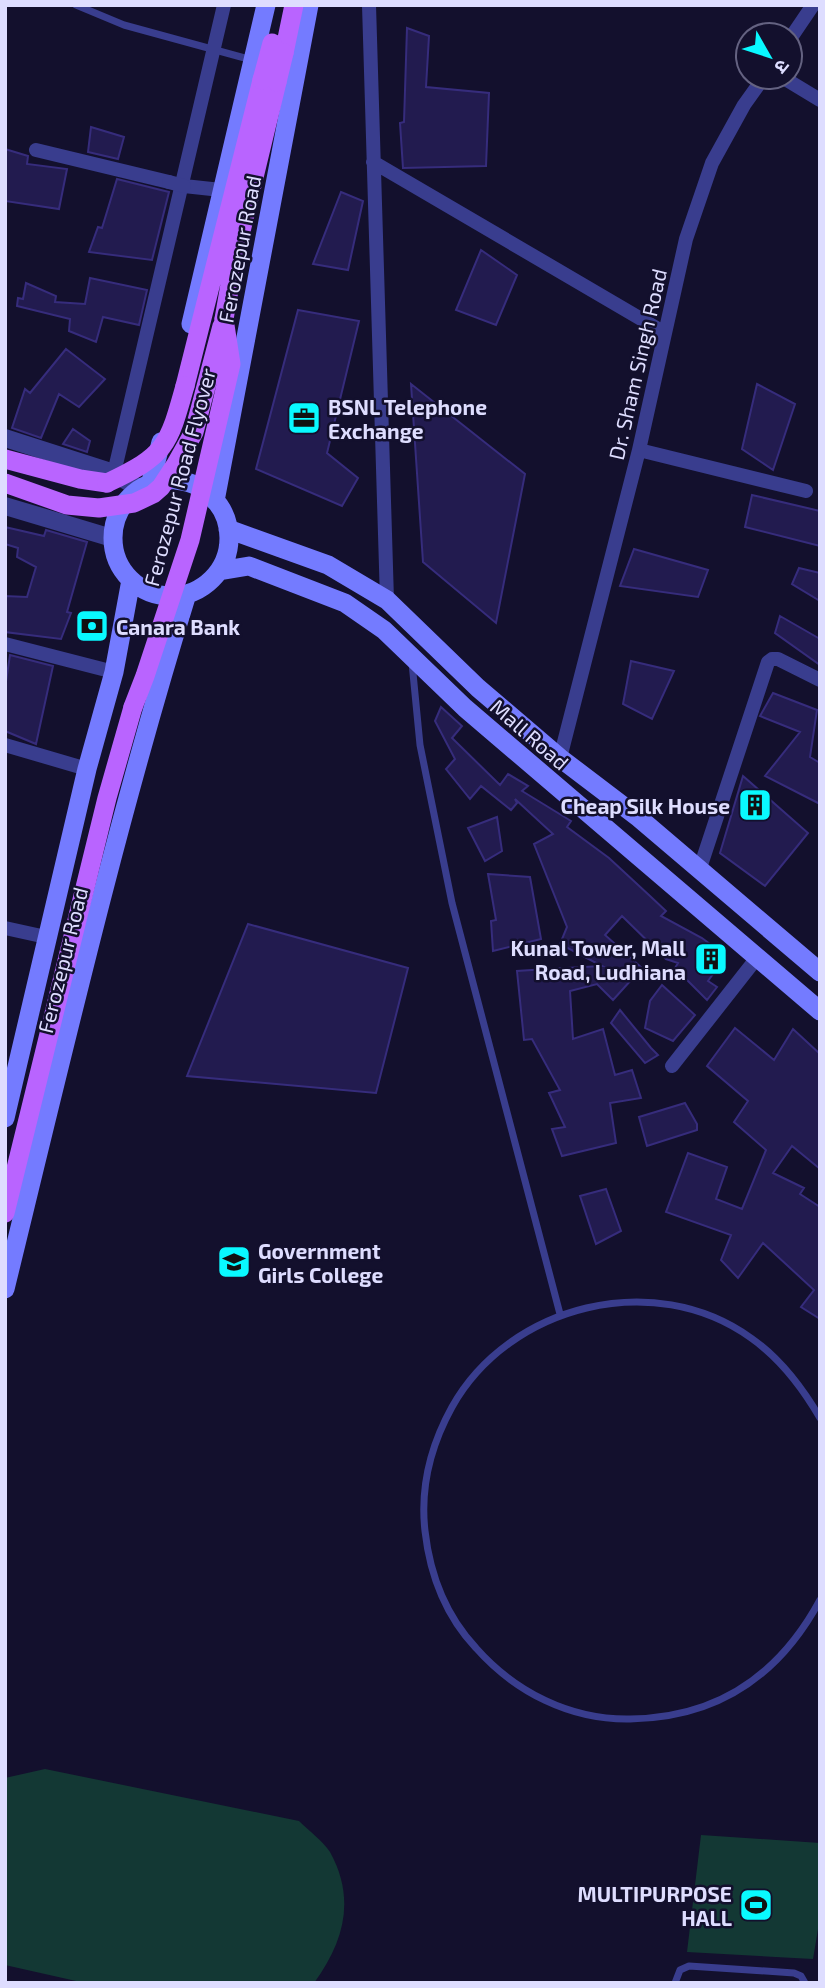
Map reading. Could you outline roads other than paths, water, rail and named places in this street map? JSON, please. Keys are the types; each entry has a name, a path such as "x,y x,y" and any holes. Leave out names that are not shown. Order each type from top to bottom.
{"main road":[{"name":"Ferozepur Road","path":"141,492 195,307 266,5"},
{"path":"278,48 281,5"},
{"path":"269,81 294,5"},
{"name":"Ferozepur Road","path":"215,501 309,5"},
{"name":"Ferozepur Road Flyover","path":"5,1213 107,798 133,707 190,540 232,364 224,319 269,81"},
{"name":"Ferozepur Road Flyover","path":"110,478 141,466 164,446 173,426 269,81"},
{"path":"141,492 153,494 161,487 194,432 224,319"},
{"path":"5,459 80,479 110,478"},
{"path":"178,480 197,486 215,501 224,514 228,529 227,552 219,570 209,582 187,594 157,595 139,587 125,574 115,557 112,538 116,519 125,501 141,492 159,481 178,480"},
{"name":"Ferozepur Road Flyover","path":"5,483 68,505 99,508 141,492"},
{"name":"Mall Road","path":"228,529 328,565 387,600 478,688 560,758 639,818 820,972"},
{"name":"Mall Road","path":"219,570 249,566 345,603 384,630 465,708 820,1011"},
{"path":"5,1118 10,1068 112,679 131,580"},
{"name":"Ferozepur Road","path":"5,1289 108,866 187,594"},
{"path":"112,679 156,700"}],"street":[{"path":"110,478 224,5"},
{"path":"369,5 387,600"},
{"path":"802,21 813,5"},
{"path":"253,60 295,71"},
{"path":"804,90 820,100"},
{"name":"Dr. Sham Singh Road","path":"560,758 639,450 686,239 702,188 724,140 755,91"},
{"path":"36,150 176,184 221,190"},
{"path":"373,162 665,332"},
{"path":"5,439 141,492"},
{"path":"639,450 806,491"},
{"path":"5,506 112,538"},
{"path":"5,644 112,679"},
{"path":"699,871 768,662 778,659 820,680"},
{"path":"5,746 87,769"},
{"path":"5,928 46,937"},
{"path":"672,1066 757,959"}],"lane":[{"path":"76,5 124,25 253,60"},
{"path":"411,655 420,745 453,903 560,1314"},
{"path":"820,1419 805,1392 780,1362 750,1336 715,1318 677,1306 638,1301 598,1304 560,1314 522,1333 489,1359 461,1391 440,1427 428,1468 423,1512 428,1556 441,1597 464,1636 494,1668 529,1693 570,1711 613,1719 657,1718 700,1708 740,1689 775,1662 804,1629 820,1600"},
{"path":"675,1983 680,1970 689,1966 794,1973 801,1976 805,1983"}],"place":[{"name":"BSNL Telephone Exchange","path":"304,418"},
{"name":"Canara Bank","path":"92,626"},
{"name":"Cheap Silk House","path":"755,805"},
{"name":"Kunal Tower, Mall Road, Ludhiana","path":"711,959"},
{"name":"Government Girls College","path":"234,1262"},
{"name":"MULTIPURPOSE HALL","path":"756,1905"}]}
